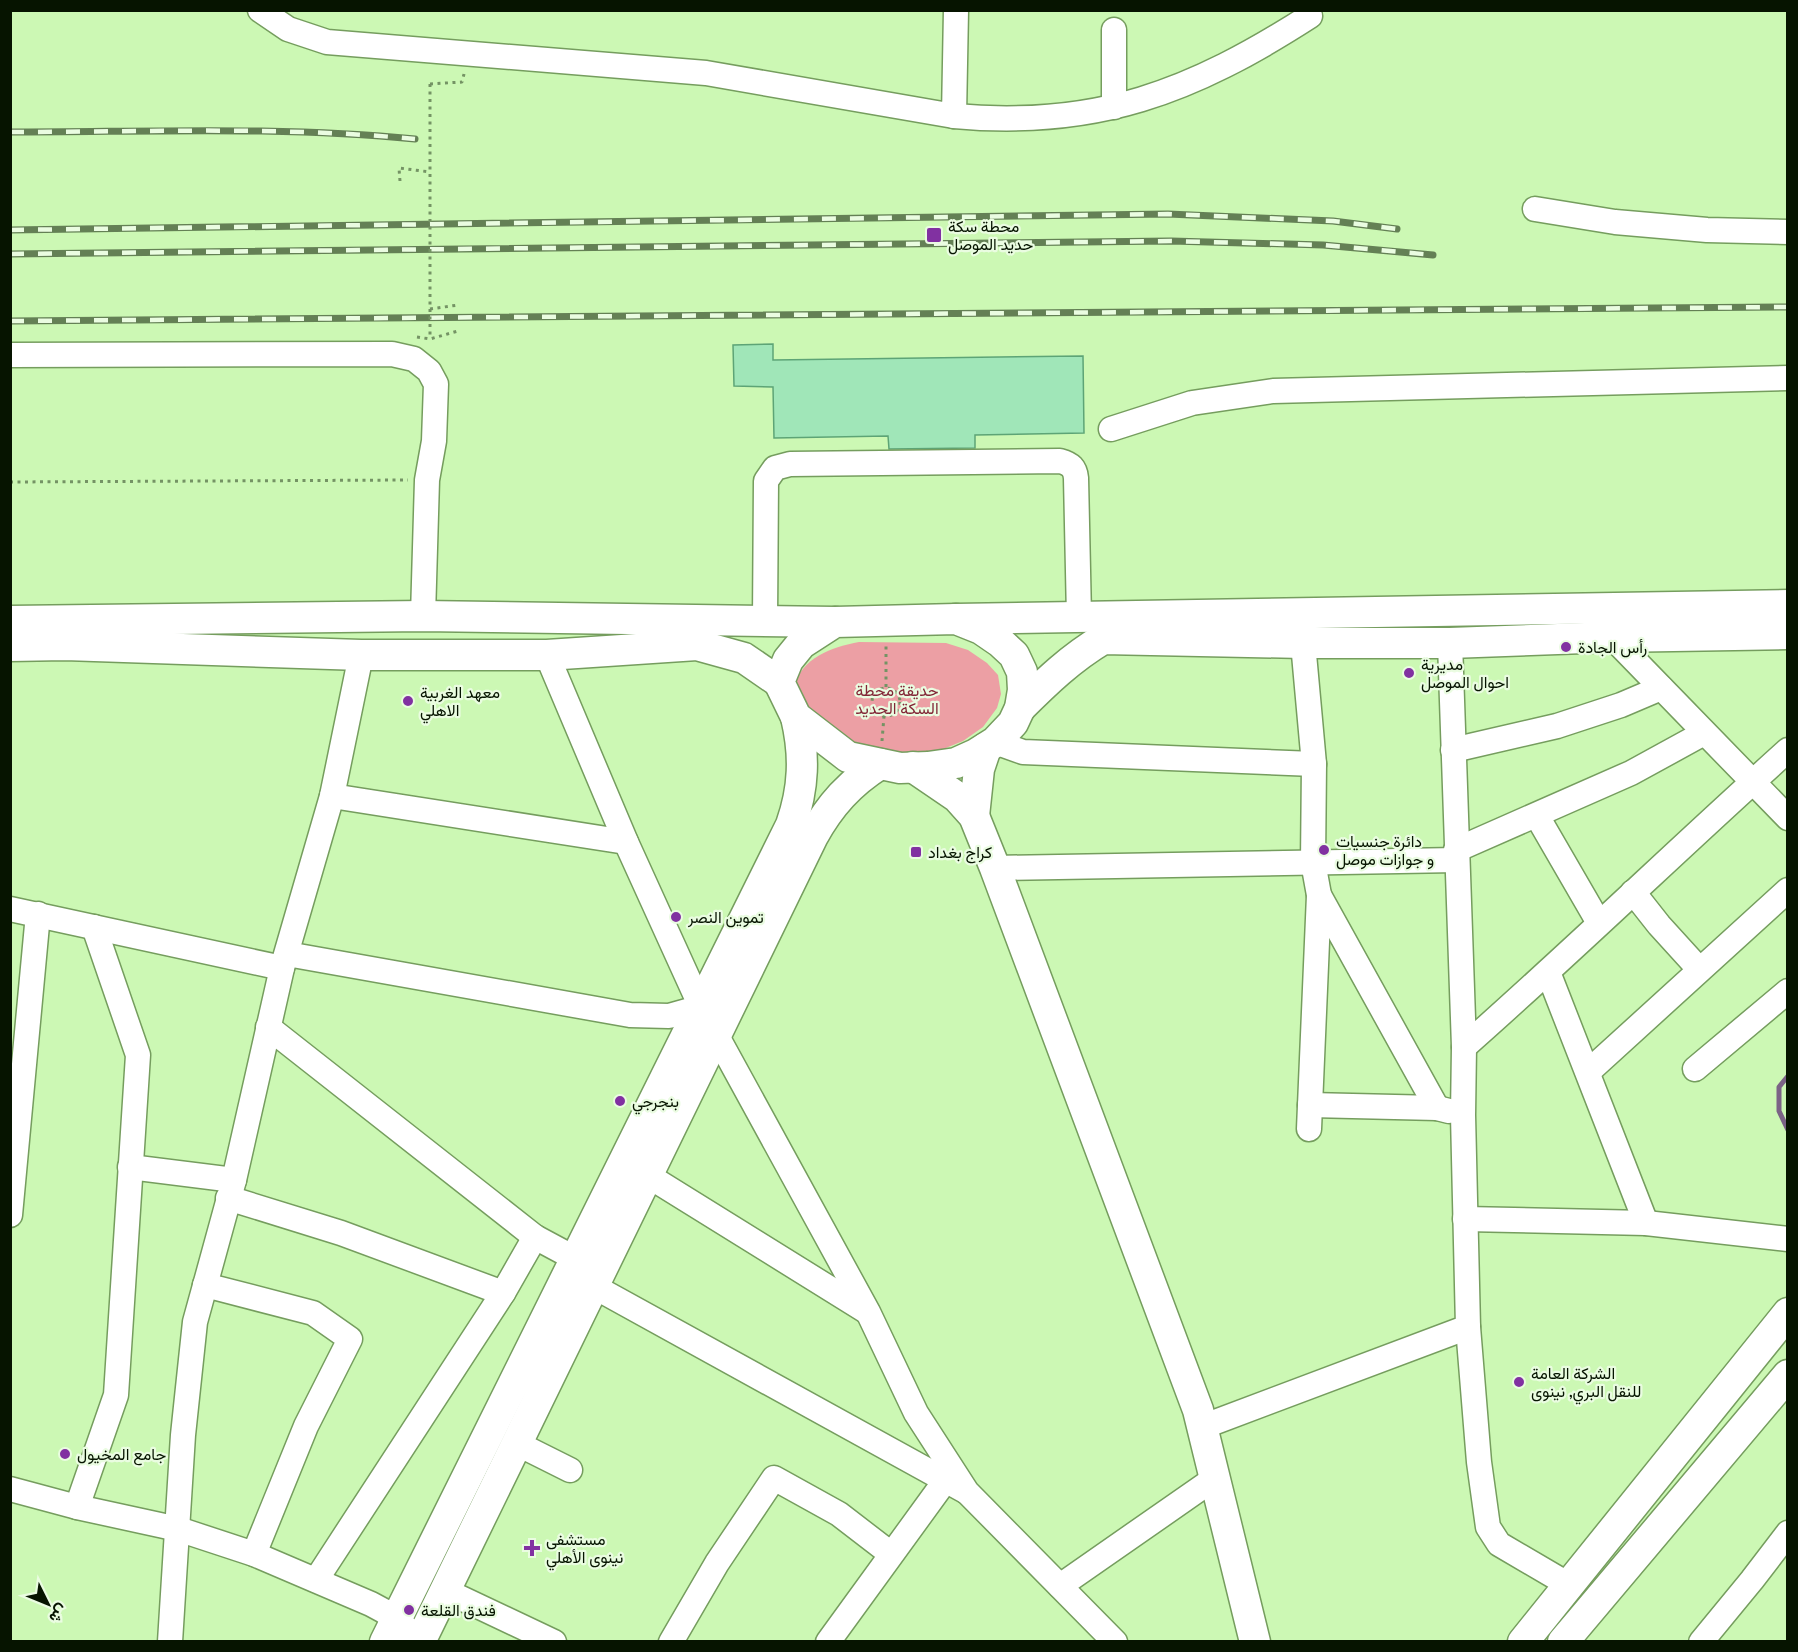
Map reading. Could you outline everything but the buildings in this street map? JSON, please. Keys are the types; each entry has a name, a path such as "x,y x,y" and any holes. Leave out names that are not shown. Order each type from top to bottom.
{"main road":[{"path":"10,621 423,616 835,622 956,618 1788,605"},
{"path":"796,717 848,757 900,768 956,763 991,745 1013,723 1020,708 1023,690 1022,672 1014,655 1000,642 981,629 956,618"},
{"path":"779,682 788,660 801,644 835,622"},
{"path":"1020,708 1058,670 1082,651 1103,639 1450,643 1788,634"},
{"path":"10,646 65,645 361,655 547,655 697,645 744,658 779,682 796,717 803,760 802,783 791,825 391,1630"},
{"path":"974,816 979,769 991,745"},
{"path":"420,1641 822,818 847,787 880,764"},
{"path":"913,767 957,797 974,816 996,868 1186,1376 1202,1427 1255,1641"},
{"path":"1523,1641 1788,1313"},
{"path":"1563,1641 1788,1375"}],"street":[{"path":"260,10 288,29 327,42 706,73 954,116 984,119 1050,118 1114,107 1149,98 1189,83 1233,62 1310,16"},
{"path":"954,116 956,10"},
{"path":"1114,30 1114,107"},
{"path":"1534,209 1615,222 1707,230 1788,232"},
{"path":"10,355 393,354 414,358 429,371 436,384 434,441 427,480 423,616"},
{"path":"1111,429 1192,403 1274,391 1788,378"},
{"path":"765,620 765,488 769,473 782,464 849,463 1060,461 1072,466 1076,478 1079,617"},
{"path":"1611,637 1788,818"},
{"path":"1304,643 1314,764 1313,862 1319,895 1309,1129"},
{"path":"1450,643 1464,1047 1463,1115 1468,1327 1479,1462 1488,1527 1499,1544 1569,1585"},
{"path":"170,1641 183,1435 195,1322 231,1189 284,961 332,796 361,655"},
{"path":"547,655 626,842 700,1007 868,1312 916,1413 967,1492 1115,1641"},
{"path":"1454,750 1557,726 1621,705 1661,688"},
{"path":"996,868 1313,862 1457,855 1631,772 1704,733"},
{"path":"991,745 1023,752 1314,764"},
{"path":"1464,1047 1788,750"},
{"path":"332,796 626,842"},
{"path":"1537,816 1599,923"},
{"path":"1588,1072 1788,890"},
{"path":"1633,892 1699,969"},
{"path":"1319,895 1437,1108"},
{"path":"10,909 94,927 284,961 630,1015 669,1016 700,1007"},
{"path":"10,1215 38,914"},
{"path":"77,1507 116,1395 138,1055 94,927"},
{"path":"1548,972 1646,1223"},
{"path":"1695,1069 1788,991"},
{"path":"268,1027 535,1237 576,1259"},
{"path":"1310,1105 1437,1108 1463,1115"},
{"path":"130,1167 231,1189 341,1233 503,1293"},
{"path":"647,1175 868,1312"},
{"path":"1465,1219 1646,1223 1788,1239"},
{"path":"316,1580 503,1293 535,1237"},
{"path":"205,1285 312,1313 350,1339 306,1426 254,1554"},
{"path":"593,1286 967,1492"},
{"path":"1202,1427 1468,1327"},
{"path":"516,1443 570,1470"},
{"path":"677,1641 717,1563 774,1478 839,1515 891,1554"},
{"path":"1060,1586 1215,1478"},
{"path":"828,1641 945,1480"},
{"path":"10,1489 77,1507 178,1529 254,1554 371,1604 391,1630 420,1641"},
{"path":"1701,1641 1788,1533"},
{"path":"444,1590 554,1641"}],"path":[{"path":"430,339 430,84 462,82"},
{"path":"400,181 399,168 430,172"},
{"path":"430,309 458,305"},
{"path":"407,334 430,339 458,332"},
{"path":"10,482 427,480"},
{"path":"886,621 886,687"},
{"path":"886,687 899,694 901,703 897,711 884,716 873,708 872,699 877,690 886,687"}],"green space":[{"name":"حديقة محطة السكة الحديد","path":"859,642 946,643 968,650 987,663 998,675 1001,694 997,708 983,727 963,741 936,752 902,756 848,745 807,713 794,687 803,668 811,661 838,647"}],"waterway":[{"path":"1788,1076 1779,1087 1779,1111 1788,1130"}],"railway":[{"path":"10,132 264,131 415,139"},
{"path":"10,230 1168,214 1333,221 1397,229"},
{"path":"10,254 1171,241 1323,245 1433,255"},
{"path":"10,321 1788,307"}],"place":[{"name":"محطة سكة حديد الموصل","path":"934,235"},
{"name":"رأس الجادة","path":"1566,647"},
{"name":"مديرية احوال الموصل","path":"1409,673"},
{"name":"معهد الغربية الاهلي","path":"408,701"},
{"name":"دائرة جنسيات و جوازات موصل","path":"1324,850"},
{"name":"كراج بغداد","path":"916,852"},
{"name":"تموين النصر","path":"676,917"},
{"name":"بنجرجي","path":"620,1101"},
{"name":"الشركة العامة للنقل البري, نينوى","path":"1519,1382"},
{"name":"جامع المخيول","path":"65,1454"},
{"name":"مستشفى نينوى الأهلي","path":"532,1548"},
{"name":"فندق القلعة","path":"409,1610"}]}
